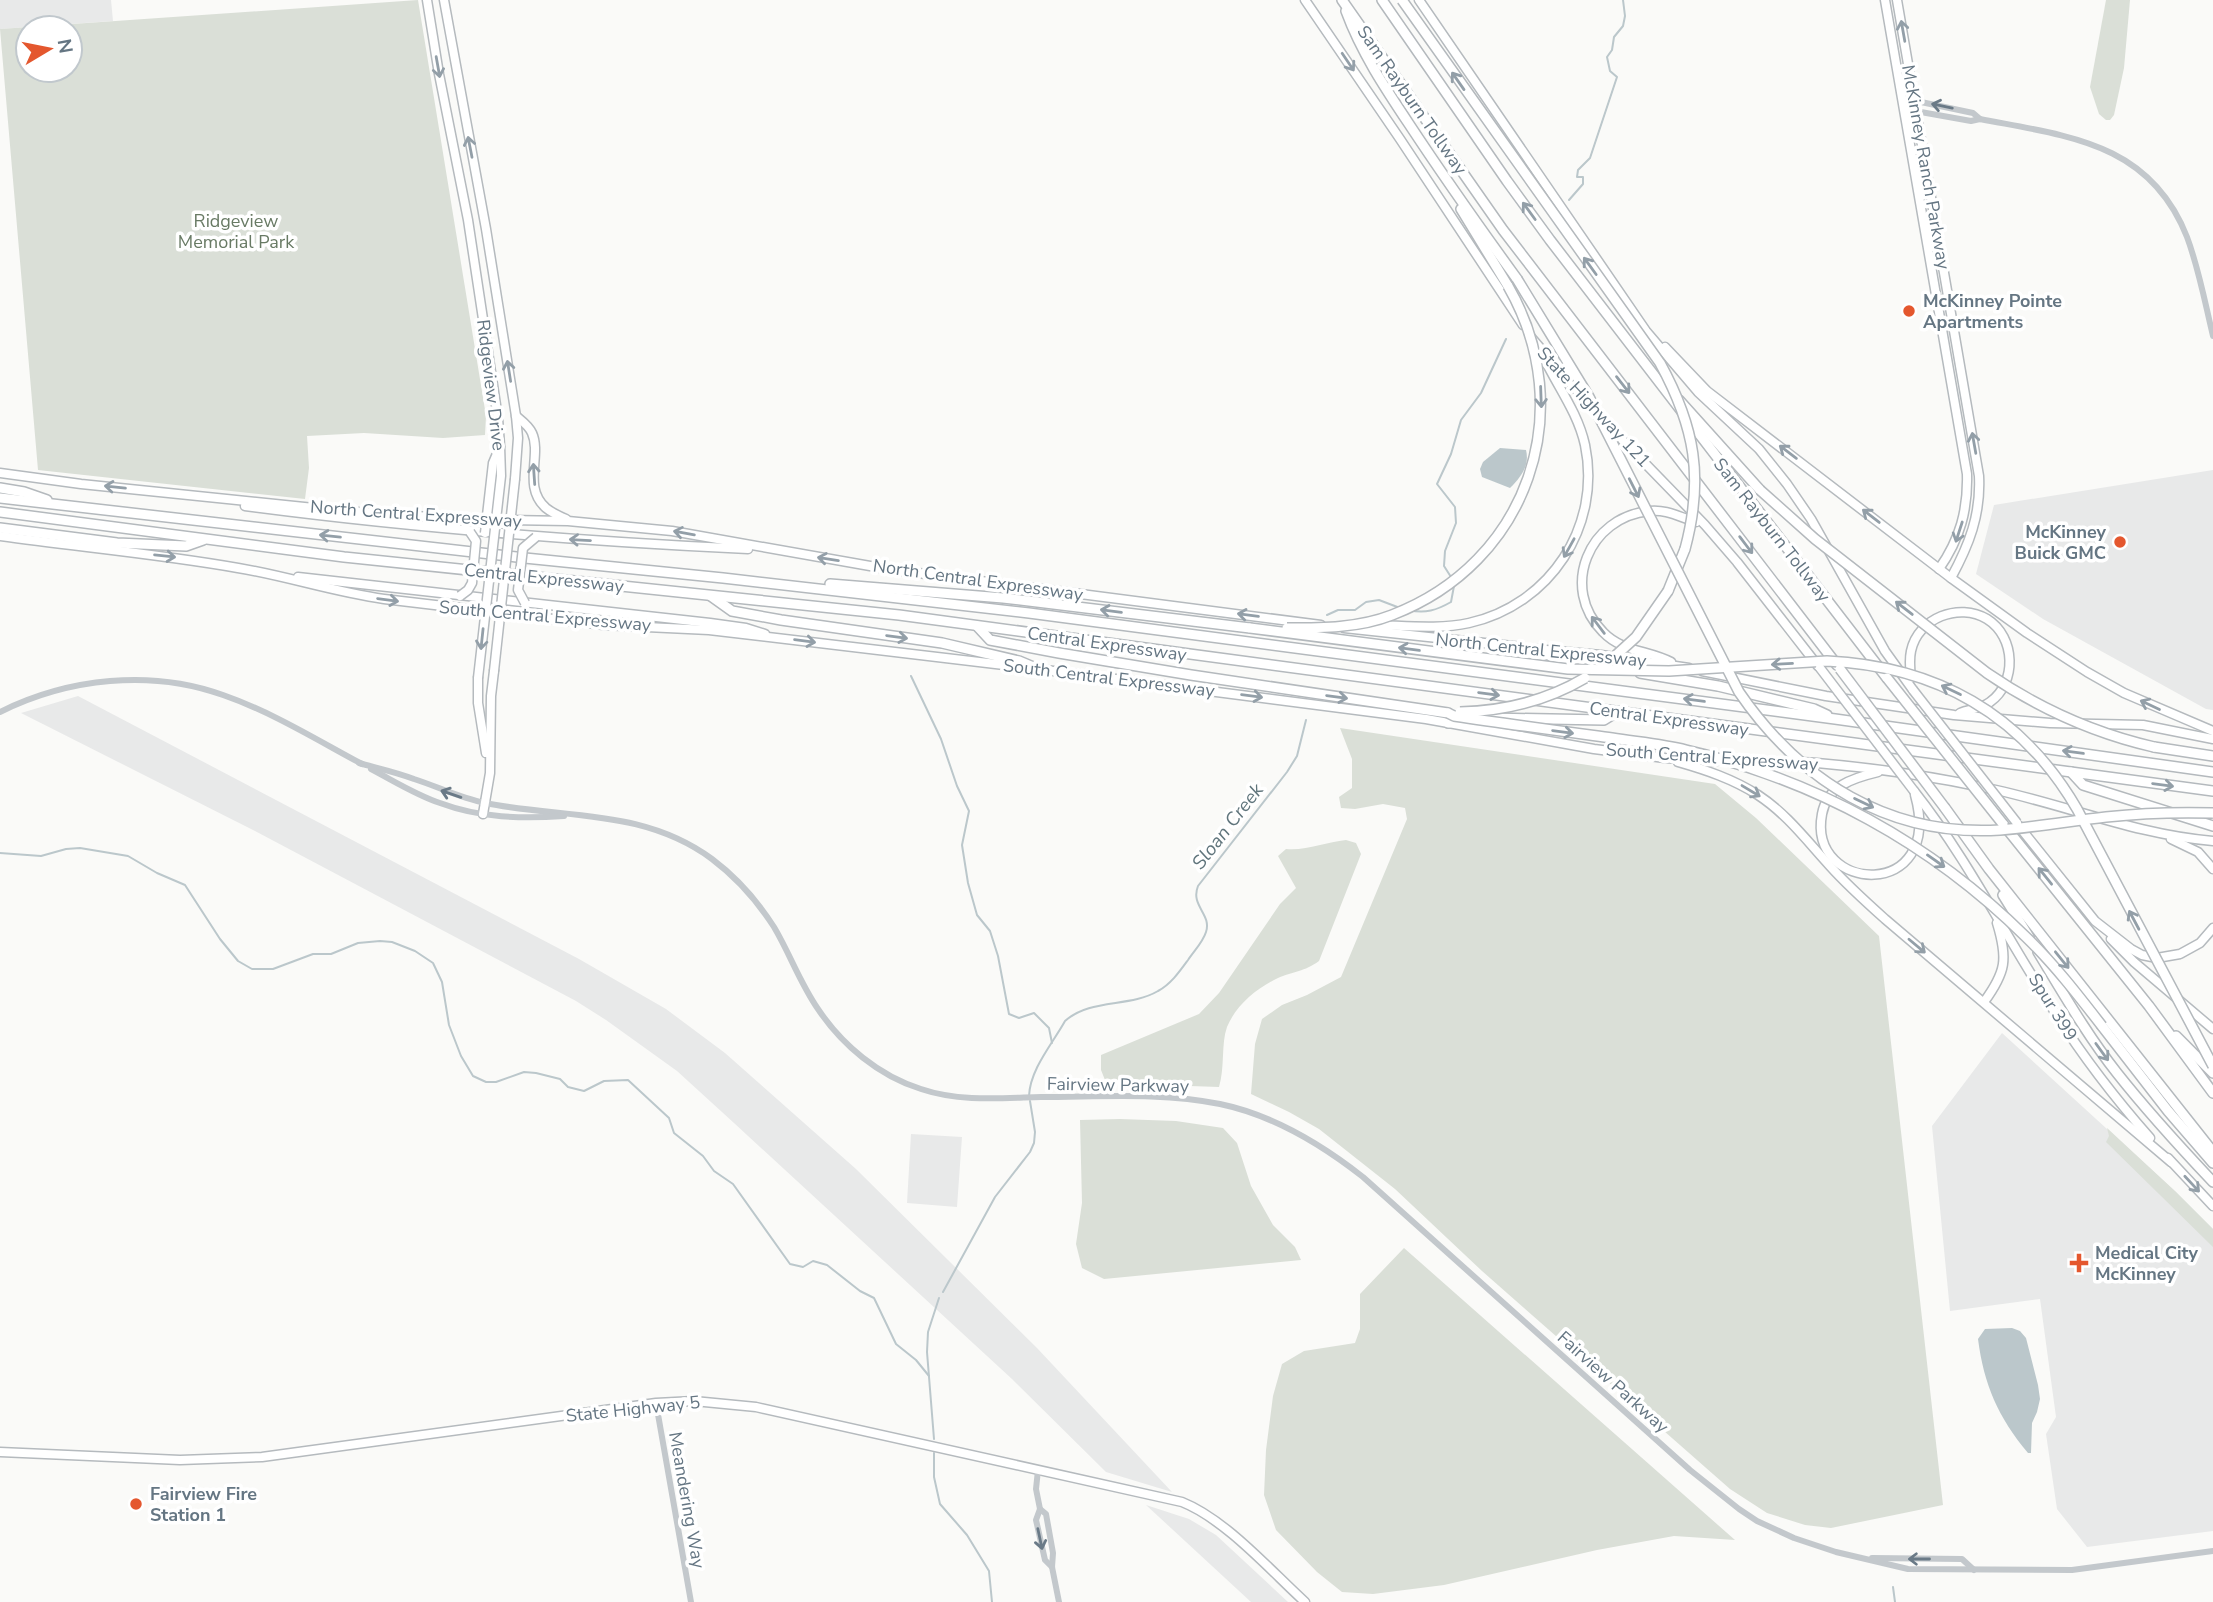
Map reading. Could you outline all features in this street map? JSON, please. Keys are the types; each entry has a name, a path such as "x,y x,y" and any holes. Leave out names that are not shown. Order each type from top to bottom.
{"highway":[{"path":"1342,0 1356,38 1389,94 1517,279 1589,397 1739,692 1780,745 1827,783 1870,806 1908,820 1949,828 2000,830 2128,815 2213,813"},
{"name":"Sam Rayburn Tollway","path":"1342,0 1503,230 1840,669 1989,869"},
{"name":"Sam Rayburn Tollway","path":"1382,0 1507,181 1644,362 1887,678 2149,1006 2213,1093"},
{"path":"1402,0 1660,363 1685,416 1691,440 1696,488 1685,549 1668,591 1636,637 1619,654 1577,683 1538,701 1448,718"},
{"path":"1250,628 1360,624 1420,603 1450,584 1478,559 1518,503 1535,460 1541,414 1535,350 1525,318 1465,218 1446,179"},
{"path":"1644,362 1760,490 1815,539 1987,673 2017,693 2078,724 2154,747 2213,756"},
{"path":"0,488 24,492 62,506"},
{"name":"Central Expressway","path":"0,498 1042,614 2213,772"},
{"name":"Central Expressway","path":"0,512 344,557 854,610 2213,791"},
{"path":"0,528 117,543 186,546 207,539"},
{"path":"723,578 1003,598 1568,668 1669,671 1827,661 1893,669 1936,683 1976,703 2014,731 2066,790 2213,1066"},
{"path":"711,596 733,611 942,643 1019,661 1038,669"},
{"path":"977,626 990,640 1117,664 1448,718 1604,720 1618,712"},
{"path":"1518,647 1559,658 1718,687 1814,709 1835,719"},
{"path":"1448,718 1454,716 1684,749 1756,769 1849,808 1906,840 1938,862 1994,908 2053,965 2168,1111 2213,1163"},
{"path":"2071,772 2082,785 2213,826"},
{"path":"1989,869 2213,1152"},
{"path":"1989,869 2088,1033 2140,1102 2213,1182"},
{"path":"2149,1006 2213,1073"}],"main road":[{"name":"Ridgeview Drive","path":"427,0 468,220 498,418 500,477 490,533 478,678 478,703 490,773"},
{"name":"Ridgeview Drive","path":"444,0 499,307 518,438 491,696 490,773 483,814"},
{"name":"State Highway 121","path":"1306,0 1538,348 1737,562 1914,791"},
{"path":"1419,0 1646,331 1674,367 1759,449 1787,484 1811,519 1885,651 2017,823 2095,921 2134,962 2213,1029"},
{"name":"McKinney Ranch Parkway","path":"1885,0 1966,466 1967,495 1963,520 1955,544 1939,569"},
{"name":"McKinney Ranch Parkway","path":"1897,0 1978,467 1979,500 1971,537 1951,578"},
{"path":"1627,301 1707,391 1951,578 2087,672 2143,702 2213,731"},
{"path":"482,309 499,307"},
{"path":"1315,624 1468,623 1517,605 1558,569 1580,528 1588,487 1588,466 1585,445 1573,411 1538,348"},
{"path":"516,416 532,432 535,489 539,499 545,507 568,521"},
{"path":"1966,466 1969,468 1972,491 1979,500"},
{"name":"North Central Expressway","path":"0,473 390,515 568,521 671,531 887,569 1408,636 1601,654 1678,666 1826,696 1954,715"},
{"path":"208,497 235,505 470,532 775,550"},
{"path":"1678,666 1664,658 1617,644 1602,632 1586,603 1582,574 1592,545 1602,533 1625,516 1666,511 1705,525"},
{"path":"460,596 472,583 476,541 470,532"},
{"name":"South Central Expressway","path":"0,536 179,557 264,572 348,594 395,601 604,625 674,628 781,639 1448,718 1594,749 1665,758 1816,763 1884,770 2010,793 2151,833 2213,841"},
{"path":"525,603 519,590 523,548 536,537"},
{"path":"264,572 374,587 746,628 781,639"},
{"path":"1910,684 1910,652 1916,637 1934,619 1956,611 1978,614 1989,620 2003,636 2009,653 2007,679 1999,694 1989,703 1954,715"},
{"path":"1954,715 2050,723 2143,725 2213,739"},
{"path":"1665,758 1718,774 1757,794 1777,809 1847,884 1885,919 2171,1162"},
{"path":"1884,770 1850,779 1832,792 1827,800 1820,824 1821,837 1831,857 1844,868 1860,874 1882,873 1894,869 1904,862 1916,846 1921,824 1921,805"},
{"name":"Spur 399","path":"1914,791 1921,805 1947,835 2051,1006 2086,1058 2129,1115 2213,1206"},
{"path":"2151,833 2192,847 2213,869"},
{"path":"1984,1002 1998,982 2005,961 1993,910"},
{"path":"2095,921 2131,949 2157,958 2191,950 2208,936 2213,928"},
{"name":"State Highway 5","path":"0,1452 170,1460 262,1457 656,1403 694,1401 756,1407 1190,1505 1219,1523 1305,1602"}],"street":[{"path":"1902,98 1973,113 1980,119"},
{"path":"1904,109 1971,121 1980,119 2060,134 2091,143 2116,155 2143,174 2167,201 2183,229 2213,336"},
{"name":"Fairview Parkway","path":"0,712 38,696 93,684 136,680 172,683 215,692 247,705 430,799 456,808 521,818 591,816"},
{"name":"Fairview Parkway","path":"359,763 414,778 458,796 485,803 626,821 662,832 702,852 725,870 754,900 773,926 817,1009 849,1046 871,1064 922,1090 987,1098 1133,1096 1201,1101 1247,1111 1295,1131 1363,1177 1690,1470 1757,1521 1794,1538 1836,1552 1908,1569 2072,1570 2213,1551"},
{"name":"Meandering Way","path":"656,1403 691,1602"},
{"path":"1038,1470 1036,1489 1040,1509 1046,1514 1059,1602"}],"shaded area":[{"path":"0,0 111,0 113,21 84,23 84,14 14,14 14,28 0,29"},
{"path":"1500,448 1526,450 1527,456 1521,476 1510,488 1482,477 1480,469 1483,462"},
{"path":"2213,470 2213,710 2206,709 2043,619 1976,574 1994,505"},
{"path":"78,696 579,959 666,1009 725,1053 856,1169 1037,1348 1172,1492 1106,1472 1012,1379 677,1071 606,1020 576,1001 255,831 21,713"},
{"name":"Medical City McKinney","path":"2002,1033 2213,1229 2213,1531 2087,1547 2057,1509 2046,1434 2056,1417 2040,1299 1950,1311 1932,1126"},
{"path":"911,1134 962,1137 957,1207 907,1203"},
{"path":"2012,1328 2020,1331 2026,1338 2038,1385 2040,1399 2032,1423 2031,1453 2017,1440 1994,1400 1984,1371 1978,1339 1985,1329"},
{"path":"1146,1505 1189,1519 1216,1535 1288,1602 1251,1602"}],"green space":[{"name":"Ridgeview Memorial Park","path":"418,0 486,416 485,435 443,438 364,433 307,436 309,468 305,499 38,470 0,29 14,28 14,84 84,84 84,23"},
{"path":"2106,0 2130,0 2124,68 2114,115 2110,120 2099,114 2090,87"},
{"path":"1340,728 1715,784 1756,818 1879,936 1943,1505 1831,1528 1805,1525 1767,1513 1730,1489 1482,1271 1395,1189 1319,1129 1251,1094 1255,1044 1262,1019 1282,1005 1341,977 1407,819 1405,808 1383,804 1355,809 1341,808 1339,797 1352,788 1352,759"},
{"path":"1346,840 1356,843 1361,854 1319,961 1270,982 1255,992 1236,1011 1225,1033 1219,1087 1132,1084 1105,1080 1101,1070 1101,1055 1199,1014 1219,993 1280,904 1296,888 1278,856 1286,849 1301,849"},
{"path":"1080,1120 1176,1121 1223,1128 1237,1143 1251,1186 1273,1225 1295,1247 1301,1260 1104,1279 1082,1268 1076,1244 1082,1203"},
{"path":"2107,1128 2213,1229 2213,1247 2106,1142 2109,1136"},
{"path":"1404,1248 1735,1540 1674,1536 1597,1550 1444,1585 1373,1594 1342,1592 1317,1572 1276,1530 1264,1495 1273,1396 1282,1364 1304,1351 1355,1343 1360,1329 1360,1294"}],"waterway":[{"name":"Sloan Creek","path":"1569,200 1583,184 1583,177 1577,177 1578,170 1590,158 1617,77 1610,71 1607,57 1612,50 1614,37 1623,26 1623,0"},
{"name":"Sloan Creek","path":"1451,577 1444,566 1445,551 1456,523 1455,507 1437,484 1451,454 1461,420 1481,393 1506,339"},
{"name":"Sloan Creek","path":"1409,610 1426,611 1446,605 1451,602 1454,586"},
{"name":"Sloan Creek","path":"1327,615 1338,610 1355,610 1366,602 1379,600 1400,608"},
{"path":"911,676 941,739 957,786 969,811 962,845 968,883 977,915 990,931 998,956 1009,1014 1019,1018 1034,1013 1049,1028 1052,1043"},
{"name":"Sloan Creek","path":"1029,1096 1033,1076 1065,1021 1086,1009 1135,1000 1158,991 1175,977 1198,946 1205,936 1207,926 1197,899 1198,886 1287,772 1297,756 1306,720"},
{"path":"0,853 41,856 80,848 128,856 185,885 220,939 238,961 252,969 273,969 313,954 331,954 358,943 392,942 415,951 433,963 442,982 449,1025 461,1056 473,1076 486,1082 496,1082 524,1072 536,1073 560,1079 568,1087 584,1091 604,1081 628,1080 669,1118 674,1133 703,1156 714,1171 733,1184 790,1264 803,1267 813,1261 827,1265 860,1291 874,1298 896,1344 916,1360 929,1376"},
{"name":"Sloan Creek","path":"943,1292 995,1197 1030,1152 1035,1132 1030,1101"},
{"name":"Sloan Creek","path":"934,1439 927,1352 928,1332 939,1298"},
{"name":"Sloan Creek","path":"934,1453 934,1477 940,1504 967,1535 989,1571 992,1602"},
{"path":"1893,1587 1895,1602"}],"place":[{"name":"McKinney Pointe Apartments","path":"1909,311"},
{"name":"McKinney Buick GMC","path":"2120,542"},
{"name":"Medical City McKinney","path":"2079,1263"},
{"name":"Fairview Fire Station 1","path":"136,1504"}]}
